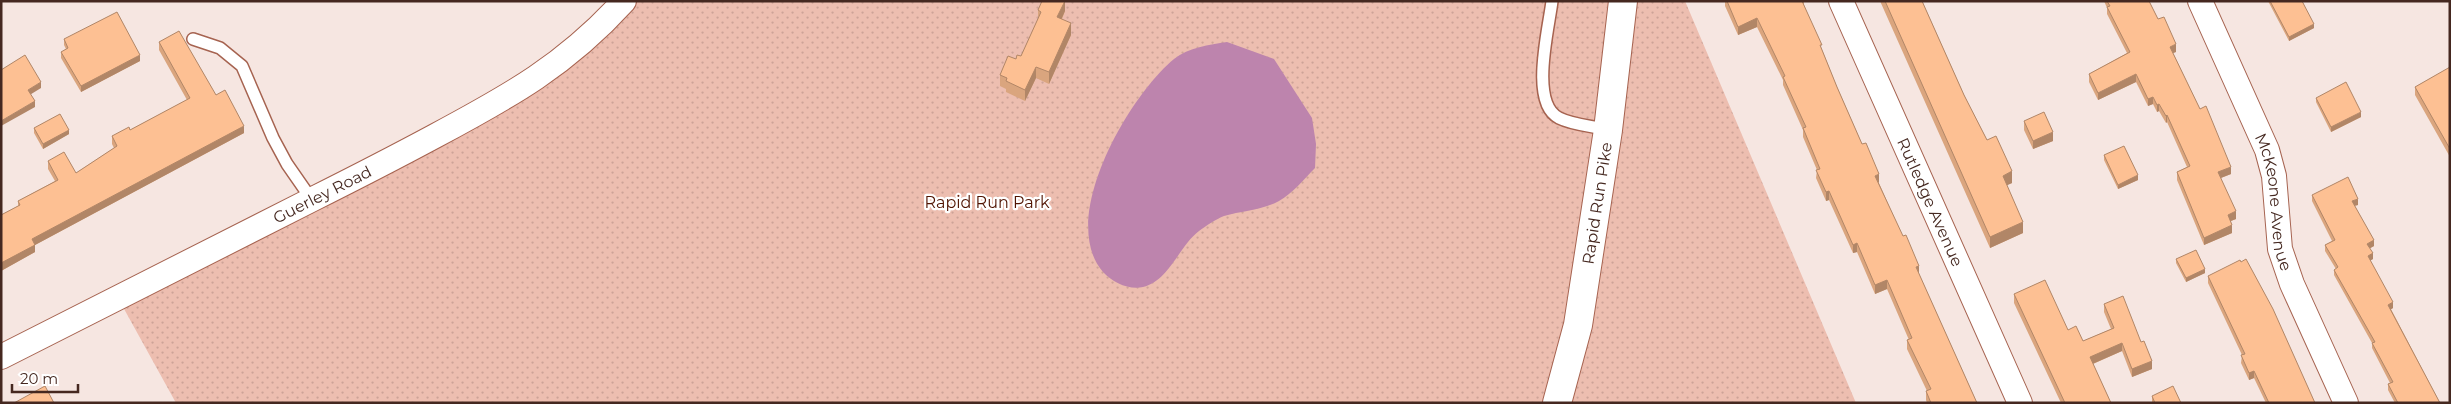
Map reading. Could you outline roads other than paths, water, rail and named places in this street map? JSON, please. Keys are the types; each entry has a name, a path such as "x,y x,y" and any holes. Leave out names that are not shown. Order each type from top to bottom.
{"street":[{"name":"Guerley Road","path":"1,357 312,200 478,113 534,81 567,57 605,23 624,1"},
{"name":"Rapid Run Pike","path":"1557,403 1578,325 1608,130 1623,1"},
{"name":"Rutledge Avenue","path":"1841,1 2020,403"},
{"name":"McKeone Avenue","path":"2200,1 2267,150 2274,176 2280,249 2292,284 2346,403"}],"lane":[{"path":"1552,1 1542,80 1545,102 1558,118 1608,130"},
{"path":"194,39 220,48 242,66 273,138 287,164 312,200"}],"park label":[{"name":"Rapid Run Park","path":"987,202"}]}
